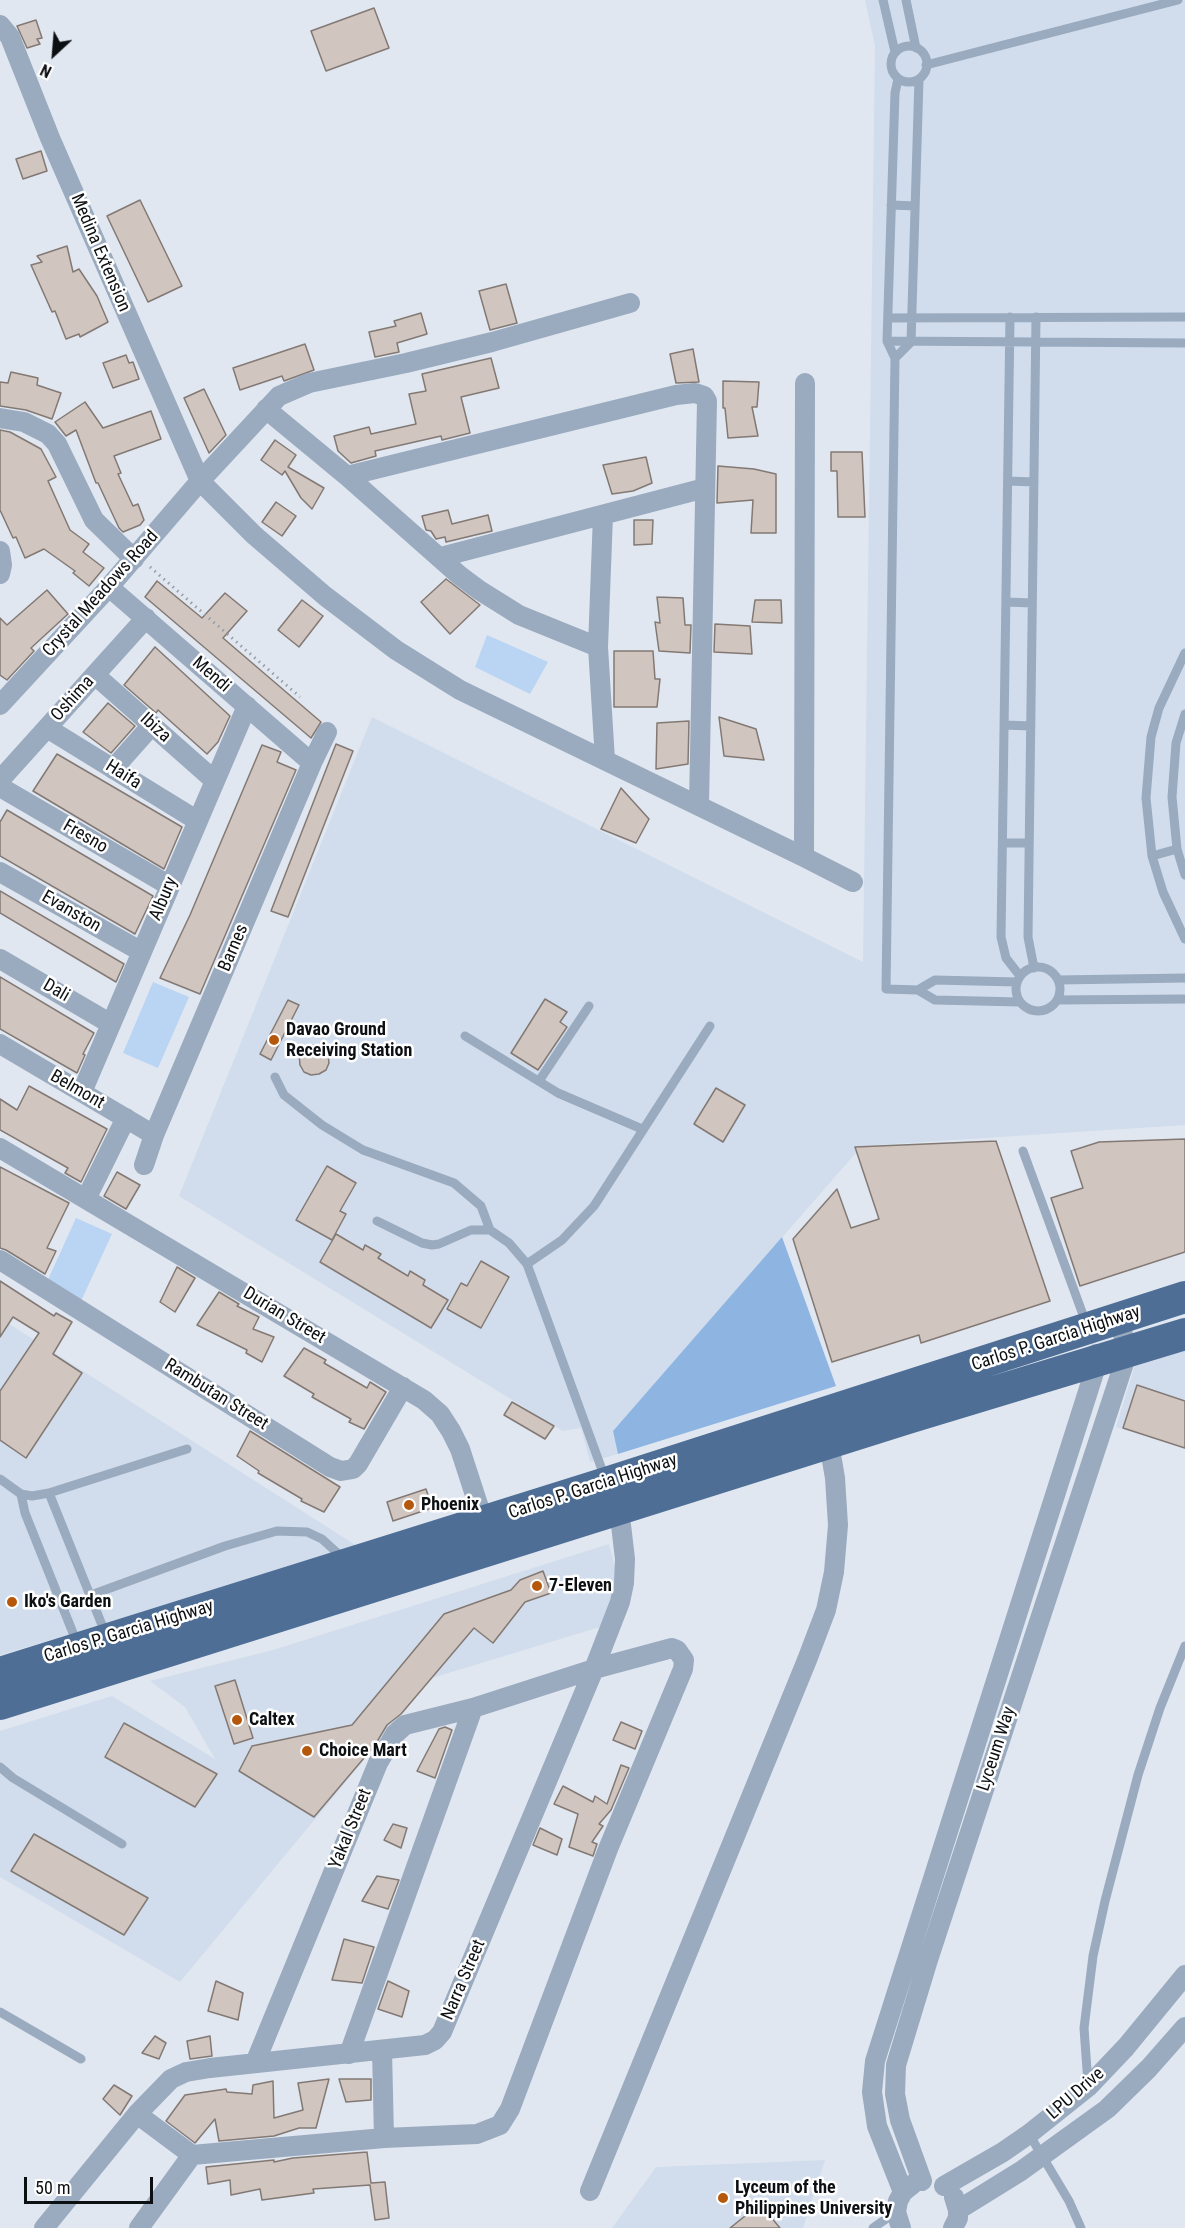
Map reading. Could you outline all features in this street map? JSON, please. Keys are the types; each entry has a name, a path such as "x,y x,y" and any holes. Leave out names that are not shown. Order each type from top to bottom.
{"highway":[{"name":"Carlos P. Garcia Highway","path":"0,1704 99,1657 904,1403 1088,1329 1185,1298"},
{"name":"Carlos P. Garcia Highway","path":"611,1497 829,1443 904,1403 1098,1360 1185,1334"},
{"name":"Carlos P. Garcia Highway","path":"0,1673 99,1657"}],"street":[{"name":"Medina Extension","path":"0,25 10,37 55,148 200,481"},
{"name":"Crystal Meadows Road","path":"0,705 109,587 200,481 279,396 309,383 470,347 630,303"},
{"path":"804,856 805,383"},
{"path":"347,476 676,395 695,393 704,396 706,401 705,488 699,805"},
{"path":"267,409 479,590 519,615 598,647"},
{"path":"0,418 24,423 48,434 57,444 94,520 135,557"},
{"path":"200,481 254,535 316,588 396,650 460,690 804,856 853,882"},
{"path":"441,557 705,488"},
{"path":"603,515 598,647 605,760"},
{"path":"0,552 2,565 0,574"},
{"name":"Mendi","path":"109,587 312,763"},
{"name":"Oshima","path":"0,780 146,618"},
{"name":"Ibiza","path":"95,675 215,781"},
{"name":"Albury","path":"82,1092 247,706"},
{"path":"113,768 152,725"},
{"name":"Haifa","path":"47,728 198,821"},
{"name":"Barnes","path":"144,1164 154,1135 327,732"},
{"name":"Fresno","path":"0,787 170,886"},
{"name":"Evanston","path":"0,872 142,952"},
{"name":"Dali","path":"0,959 111,1024"},
{"name":"Belmont","path":"0,1044 154,1135"},
{"path":"86,1199 126,1118"},
{"name":"Durian Street","path":"0,1148 424,1400 440,1414 460,1449 488,1535"},
{"name":"Rambutan Street","path":"0,1260 330,1467 341,1471 353,1469 365,1455 403,1387"},
{"path":"1118,1319 1128,1351"},
{"path":"1088,1329 1098,1360"},
{"name":"Lyceum Way","path":"922,2181 900,2120 895,2094 896,2066 927,1963 1128,1351"},
{"name":"Lyceum Way","path":"903,2192 877,2126 872,2092 874,2061 1098,1360"},
{"path":"590,2191 800,1679 826,1610 834,1572 838,1525 836,1478 829,1443"},
{"path":"1069,1451 1092,1457"},
{"name":"Narra Street","path":"44,2228 137,2114 171,2079 186,2072 424,2045 435,2040 442,2032 620,1602 624,1583 624,1541 611,1497"},
{"name":"Yakal Street","path":"255,2063 386,1747 395,1734 405,1725 473,1708 594,1668 672,1648 684,1660 683,1669 613,1838 510,2109 500,2125 477,2134 384,2138"},
{"path":"349,2054 473,1708"},
{"name":"LPU Drive","path":"944,2186 1003,2152 1088,2087 1126,2047 1185,1975"},
{"name":"LPU Drive","path":"956,2223 1107,2109 1149,2068 1185,2027"},
{"path":"137,2114 192,2155 384,2138 382,2050"},
{"path":"140,2228 192,2155"},
{"path":"898,2220 897,2201 903,2192 922,2181 944,2186 956,2200 956,2223"}],"lane":[{"path":"883,0 895,52"},
{"path":"906,0 916,48"},
{"path":"926,65 1154,3 1178,0"},
{"path":"909,46 916,48 922,52 926,65 924,74 912,82 898,79 891,69 892,57 901,48 909,46"},
{"path":"898,79 895,93 887,341 895,358 886,989 918,990 935,1000 1020,1002"},
{"path":"895,358 911,342 919,79"},
{"path":"891,205 915,206"},
{"path":"918,990 935,980 1019,979 1034,968 1048,970 1058,980 1060,994 1051,1006 1043,1010 1035,1011 1026,1008 1020,1002 1016,989 1019,979 1006,958 1001,937 1010,317"},
{"path":"1034,968 1028,937 1036,317"},
{"path":"888,318 1185,317"},
{"path":"887,341 1185,343"},
{"path":"1008,481 1034,482"},
{"path":"1006,602 1032,603"},
{"path":"1185,653 1159,708 1151,737 1146,798 1152,856 1163,892 1185,939"},
{"path":"1185,714 1176,743 1173,770 1173,824 1177,849 1185,875"},
{"path":"1004,725 1031,726"},
{"path":"1003,843 1029,843"},
{"path":"1152,856 1177,849"},
{"path":"1058,980 1185,978"},
{"path":"1057,1000 1185,999"},
{"path":"539,1081 589,1006"},
{"path":"526,1264 562,1240 594,1206 710,1026"},
{"path":"465,1036 558,1092 642,1129"},
{"path":"275,1077 284,1095 322,1125 363,1150 454,1183 481,1206 490,1230"},
{"path":"1023,1151 1088,1329"},
{"path":"377,1221 422,1243 432,1245 471,1230 490,1230 509,1243 526,1264 611,1497"},
{"path":"0,1479 21,1494 32,1496 49,1493 187,1449"},
{"path":"49,1493 91,1595 99,1657"},
{"path":"21,1494 25,1514 99,1657"},
{"path":"91,1595 225,1546 277,1531 308,1532 322,1539 354,1577"},
{"path":"1088,2087 1084,2028 1093,1956 1104,1901 1138,1775 1160,1708 1185,1646"},
{"path":"0,1767 12,1778 122,1844"},
{"path":"0,2012 81,2059"},
{"path":"1029,2134 1069,2200 1081,2228"},
{"path":"873,2228 898,2220"}],"path":[{"path":"135,557 300,697"}],"shaded area":[{"path":"865,0 1185,0 1185,1125 862,1146 613,1431 618,1454 590,1462 581,1428 563,1431 179,1196 372,717 863,962 875,46"},
{"path":"487,635 548,662 530,694 475,667"},
{"path":"153,982 189,997 158,1068 123,1053"},
{"path":"76,1218 112,1234 81,1301 46,1284"},
{"path":"782,1237 836,1386 618,1454 613,1431"},
{"path":"0,1318 360,1548 0,1655"},
{"path":"1185,1350 1185,1449 1116,1427 1135,1365"},
{"path":"609,1544 616,1571 615,1591 600,1627 432,1678 180,1982 0,1877 0,1731 112,1696 215,1759 185,1707 150,1681 273,1650"},
{"name":"Lyceum of the Philippines University","path":"825,2160 803,2228 612,2228 656,2167"}],"building":[{"path":"374,8 389,48 326,71 311,31"},
{"path":"36,20 42,38 37,39 40,44 27,48 17,26"},
{"path":"41,151 47,171 23,179 16,159"},
{"path":"140,200 182,286 148,302 107,216"},
{"path":"67,246 73,272 79,269 97,296 108,322 80,337 79,334 66,339 55,311 52,312 31,265 42,262 37,256"},
{"path":"506,284 517,323 490,330 479,291"},
{"path":"421,313 427,334 397,343 399,352 375,357 369,332 396,326 394,321"},
{"path":"305,344 314,370 284,381 282,376 240,390 233,368"},
{"path":"693,349 699,382 676,383 670,354"},
{"path":"126,355 129,363 133,362 139,379 113,388 103,363"},
{"path":"491,358 499,388 461,397 470,433 442,440 441,436 375,451 376,456 351,463 338,451 334,436 369,427 371,434 416,424 409,394 426,391 422,374"},
{"path":"11,372 38,378 37,385 61,393 52,419 26,410 0,406 0,382 8,383"},
{"path":"723,381 759,382 757,407 752,407 758,436 728,438 725,408 723,408"},
{"path":"204,389 226,435 209,453 184,398"},
{"path":"85,402 103,428 151,411 161,439 114,456 121,473 118,474 133,506 138,504 144,520 140,525 123,532 96,483 76,430 66,436 55,422"},
{"path":"0,430 10,432 41,449 56,477 48,481 70,530 89,544 83,552 104,568 89,586 73,573 75,571 44,549 25,558 16,537 13,538 0,510"},
{"path":"275,440 296,455 288,467 324,488 312,509 301,498 285,471 282,475 261,460"},
{"path":"831,452 862,452 865,517 838,517 837,471 831,471"},
{"path":"646,457 652,483 633,491 612,494 603,465"},
{"path":"718,466 754,469 776,474 776,533 751,533 753,500 717,503"},
{"path":"276,502 296,516 282,536 262,522"},
{"path":"448,510 452,524 488,515 492,531 446,542 445,537 436,539 431,531 426,530 422,516"},
{"path":"634,520 653,520 652,544 634,545"},
{"path":"446,579 480,605 450,634 421,602"},
{"path":"157,581 202,618 225,593 247,611 223,638 321,722 311,738 145,597"},
{"path":"47,590 68,614 31,648 34,651 7,680 0,675 0,618 7,625"},
{"path":"657,597 683,598 685,625 691,625 690,653 659,651 655,622 660,623"},
{"path":"302,600 323,616 299,647 278,630"},
{"path":"755,600 781,600 782,623 752,622"},
{"path":"715,624 750,626 752,654 714,652"},
{"path":"155,647 230,716 218,742 207,754 158,710 156,713 124,685"},
{"path":"614,651 653,651 655,679 660,679 657,707 614,707"},
{"path":"108,703 135,726 111,753 83,732"},
{"path":"719,717 756,729 764,760 724,756"},
{"path":"689,721 688,764 656,769 657,723"},
{"path":"336,744 353,751 288,917 271,911"},
{"path":"262,745 281,752 277,762 296,770 200,994 160,978 190,915"},
{"path":"57,754 182,827 164,869 33,791"},
{"path":"621,788 649,819 636,843 601,829"},
{"path":"7,810 153,896 135,934 0,856 0,822"},
{"path":"0,891 124,964 116,982 0,913"},
{"path":"0,977 94,1033 83,1054 85,1055 77,1073 0,1029"},
{"path":"545,999 567,1012 560,1022 567,1027 538,1070 511,1053"},
{"name":"Davao Ground Receiving Station","path":"288,1000 299,1005 271,1060 260,1054"},
{"path":"317,1045 328,1055 329,1063 326,1070 311,1075 304,1072 300,1065 299,1053 309,1046"},
{"path":"29,1086 107,1129 81,1182 65,1173 68,1168 0,1130 0,1099 17,1110"},
{"path":"716,1088 745,1105 723,1142 694,1124"},
{"path":"1185,1139 1185,1252 1080,1286 1051,1198 1083,1188 1071,1151 1099,1142"},
{"path":"996,1141 1050,1301 921,1343 919,1335 832,1362 793,1239 837,1189 851,1228 879,1219 855,1147"},
{"path":"327,1166 356,1183 340,1211 346,1214 332,1240 296,1220"},
{"path":"0,1167 69,1203 47,1248 56,1251 45,1274 0,1248"},
{"path":"117,1172 140,1185 126,1209 104,1196"},
{"path":"336,1234 363,1250 365,1245 381,1254 378,1258 408,1276 410,1271 425,1280 423,1285 448,1300 431,1328 320,1262"},
{"path":"481,1261 509,1277 481,1328 447,1309 461,1283 467,1286"},
{"path":"177,1267 195,1278 175,1312 160,1302"},
{"path":"0,1281 54,1316 56,1313 72,1322 53,1354 82,1373 26,1458 0,1440 0,1391 39,1333 13,1317 0,1337"},
{"path":"219,1292 239,1304 237,1306 259,1317 253,1329 274,1337 262,1362 246,1353 247,1350 197,1325"},
{"path":"304,1348 326,1360 324,1363 367,1388 370,1382 386,1392 364,1429 349,1422 351,1419 312,1397 314,1394 284,1376"},
{"path":"1137,1385 1185,1401 1185,1448 1123,1428"},
{"path":"512,1402 554,1426 545,1439 504,1415"},
{"path":"250,1431 340,1487 324,1512 301,1501 302,1499 258,1473 259,1471 237,1456"},
{"name":"Phoenix","path":"426,1489 432,1508 393,1521 387,1502"},
{"path":"543,1571 551,1593 525,1602 493,1643 474,1628 401,1714 387,1725 375,1745 314,1817 239,1771 252,1746 352,1725 444,1614 511,1590 520,1580"},
{"name":"Caltex","path":"235,1680 253,1738 234,1744 215,1686"},
{"path":"621,1722 642,1731 635,1749 613,1740"},
{"path":"124,1723 217,1774 195,1807 105,1757"},
{"path":"445,1727 452,1730 435,1778 417,1771 439,1729"},
{"path":"621,1765 629,1768 611,1810 599,1824 603,1826 592,1842 597,1844 593,1856 569,1847 578,1814 554,1804 563,1786 593,1802 595,1796 607,1804"},
{"path":"393,1824 407,1828 401,1848 384,1840"},
{"path":"540,1828 562,1839 557,1855 533,1845"},
{"path":"34,1834 148,1898 124,1935 11,1871"},
{"path":"377,1876 399,1880 388,1909 362,1901"},
{"path":"344,1939 374,1947 362,1983 332,1980"},
{"path":"216,1981 243,1993 238,2020 208,2011"},
{"path":"388,1981 409,1991 402,2017 378,2009"},
{"path":"155,2036 166,2043 159,2059 142,2053"},
{"path":"210,2036 212,2056 190,2059 187,2041"},
{"path":"329,2079 316,2128 299,2128 274,2136 219,2141 215,2119 195,2143 166,2121 185,2095 226,2089 227,2092 252,2094 253,2085 273,2081 274,2118 303,2110 298,2083"},
{"path":"339,2079 371,2079 371,2100 346,2102"},
{"path":"114,2085 132,2096 120,2115 103,2099"},
{"path":"367,2152 371,2183 385,2182 389,2218 375,2220 370,2185 313,2189 314,2193 262,2200 260,2189 231,2195 230,2180 208,2184 206,2167"},
{"path":"760,2204 780,2228 730,2228"}],"place":[{"name":"Davao Ground Receiving Station","path":"274,1040"},
{"name":"Phoenix","path":"409,1505"},
{"name":"7-Eleven","path":"537,1586"},
{"name":"Iko's Garden","path":"12,1602"},
{"name":"Caltex","path":"237,1720"},
{"name":"Choice Mart","path":"307,1751"},
{"name":"Lyceum of the Philippines University","path":"723,2198"}]}
